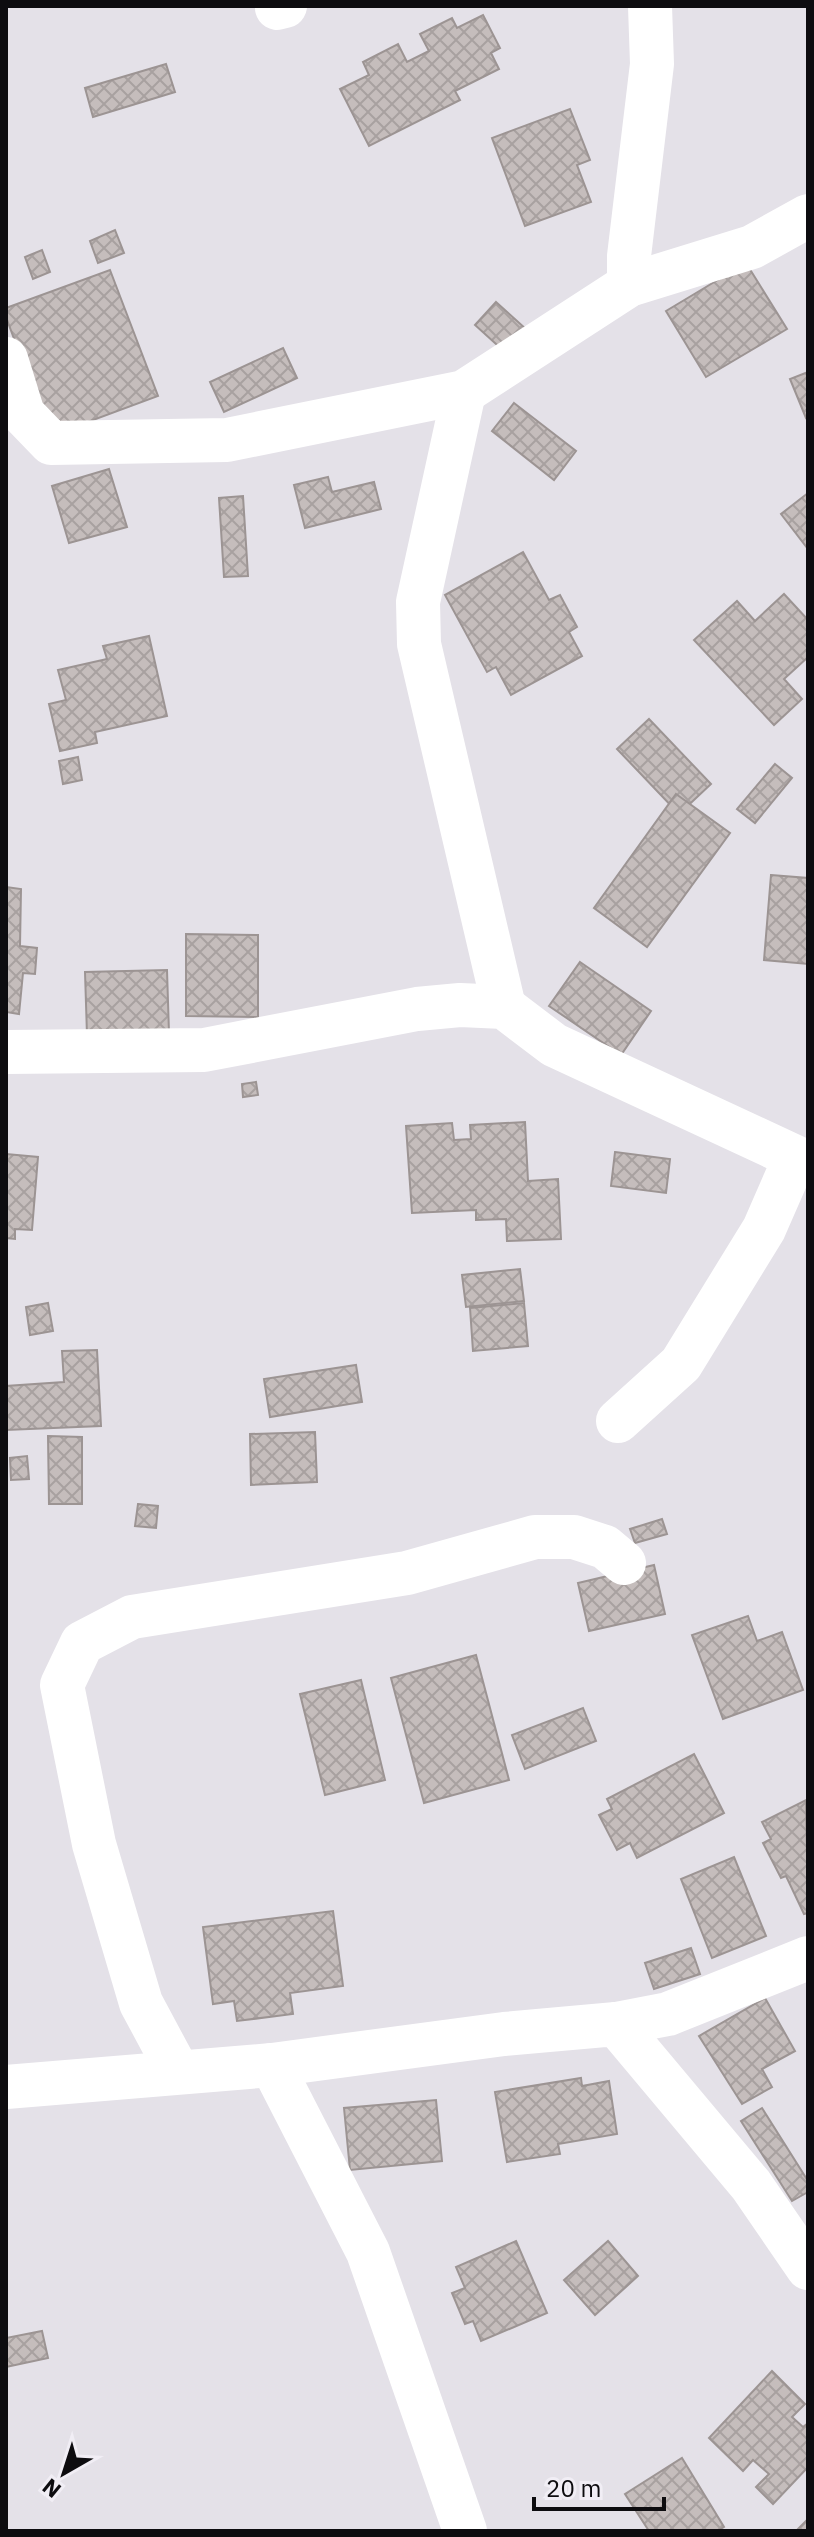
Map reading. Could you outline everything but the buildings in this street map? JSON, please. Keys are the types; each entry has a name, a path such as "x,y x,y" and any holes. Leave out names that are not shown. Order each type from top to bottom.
{"street":[{"path":"629,285 629,256 652,64 650,6"},
{"path":"6,359 23,414 51,443 227,440 464,392 629,285 752,247 808,216"},
{"path":"464,392 418,602 419,644 504,1007"},
{"path":"6,1052 204,1050 417,1009 460,1005 504,1007 554,1045 802,1160 764,1229 681,1364 618,1421"},
{"path":"178,2072 141,2003 94,1844 62,1685 82,1643 132,1617 407,1573 535,1537 574,1537 605,1547 624,1563"},
{"path":"6,2087 272,2065 504,2034 616,2024 668,2014 808,1958"},
{"path":"616,2024 751,2185 808,2268"},
{"path":"272,2065 368,2252 465,2531"}]}
